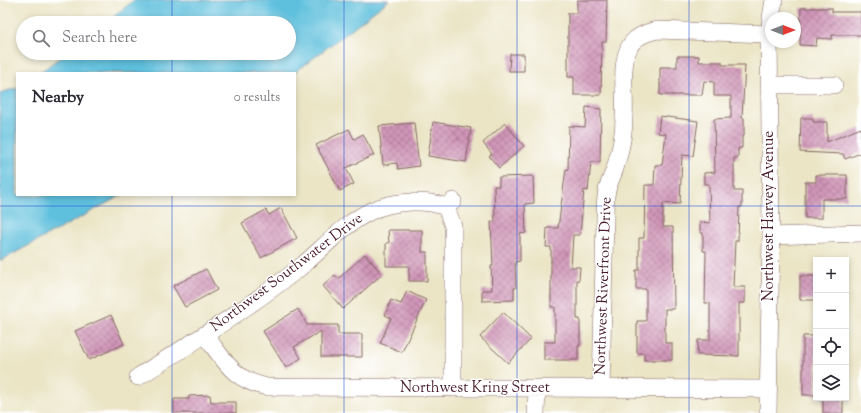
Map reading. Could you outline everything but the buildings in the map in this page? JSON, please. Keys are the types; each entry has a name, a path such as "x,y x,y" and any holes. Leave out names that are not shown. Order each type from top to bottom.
{"street":[{"name":"Northwest Harvey Avenue","path":"772,12 774,0"},
{"name":"Northwest Riverfront Drive","path":"601,388 607,191 622,142 625,58 632,42 647,32 657,30 676,31 765,24"},
{"name":"Northwest Harvey Avenue","path":"768,413 771,236 770,48"},
{"path":"769,84 834,84"},
{"name":"Northwest Southwater Drive","path":"138,377 205,335 297,270 354,221 371,211 386,206 403,203 430,203 450,204 454,226 453,388"},
{"path":"771,236 861,233"},
{"name":"Northwest Kring Street","path":"205,335 238,376 250,384 267,388 768,389"},
{"path":"536,413 537,389"}],"water":[{"path":"134,0 389,0 295,72 40,72 57,60 296,60 296,16 115,16"},
{"path":"16,88 16,196 120,196 0,261 0,93"}]}
